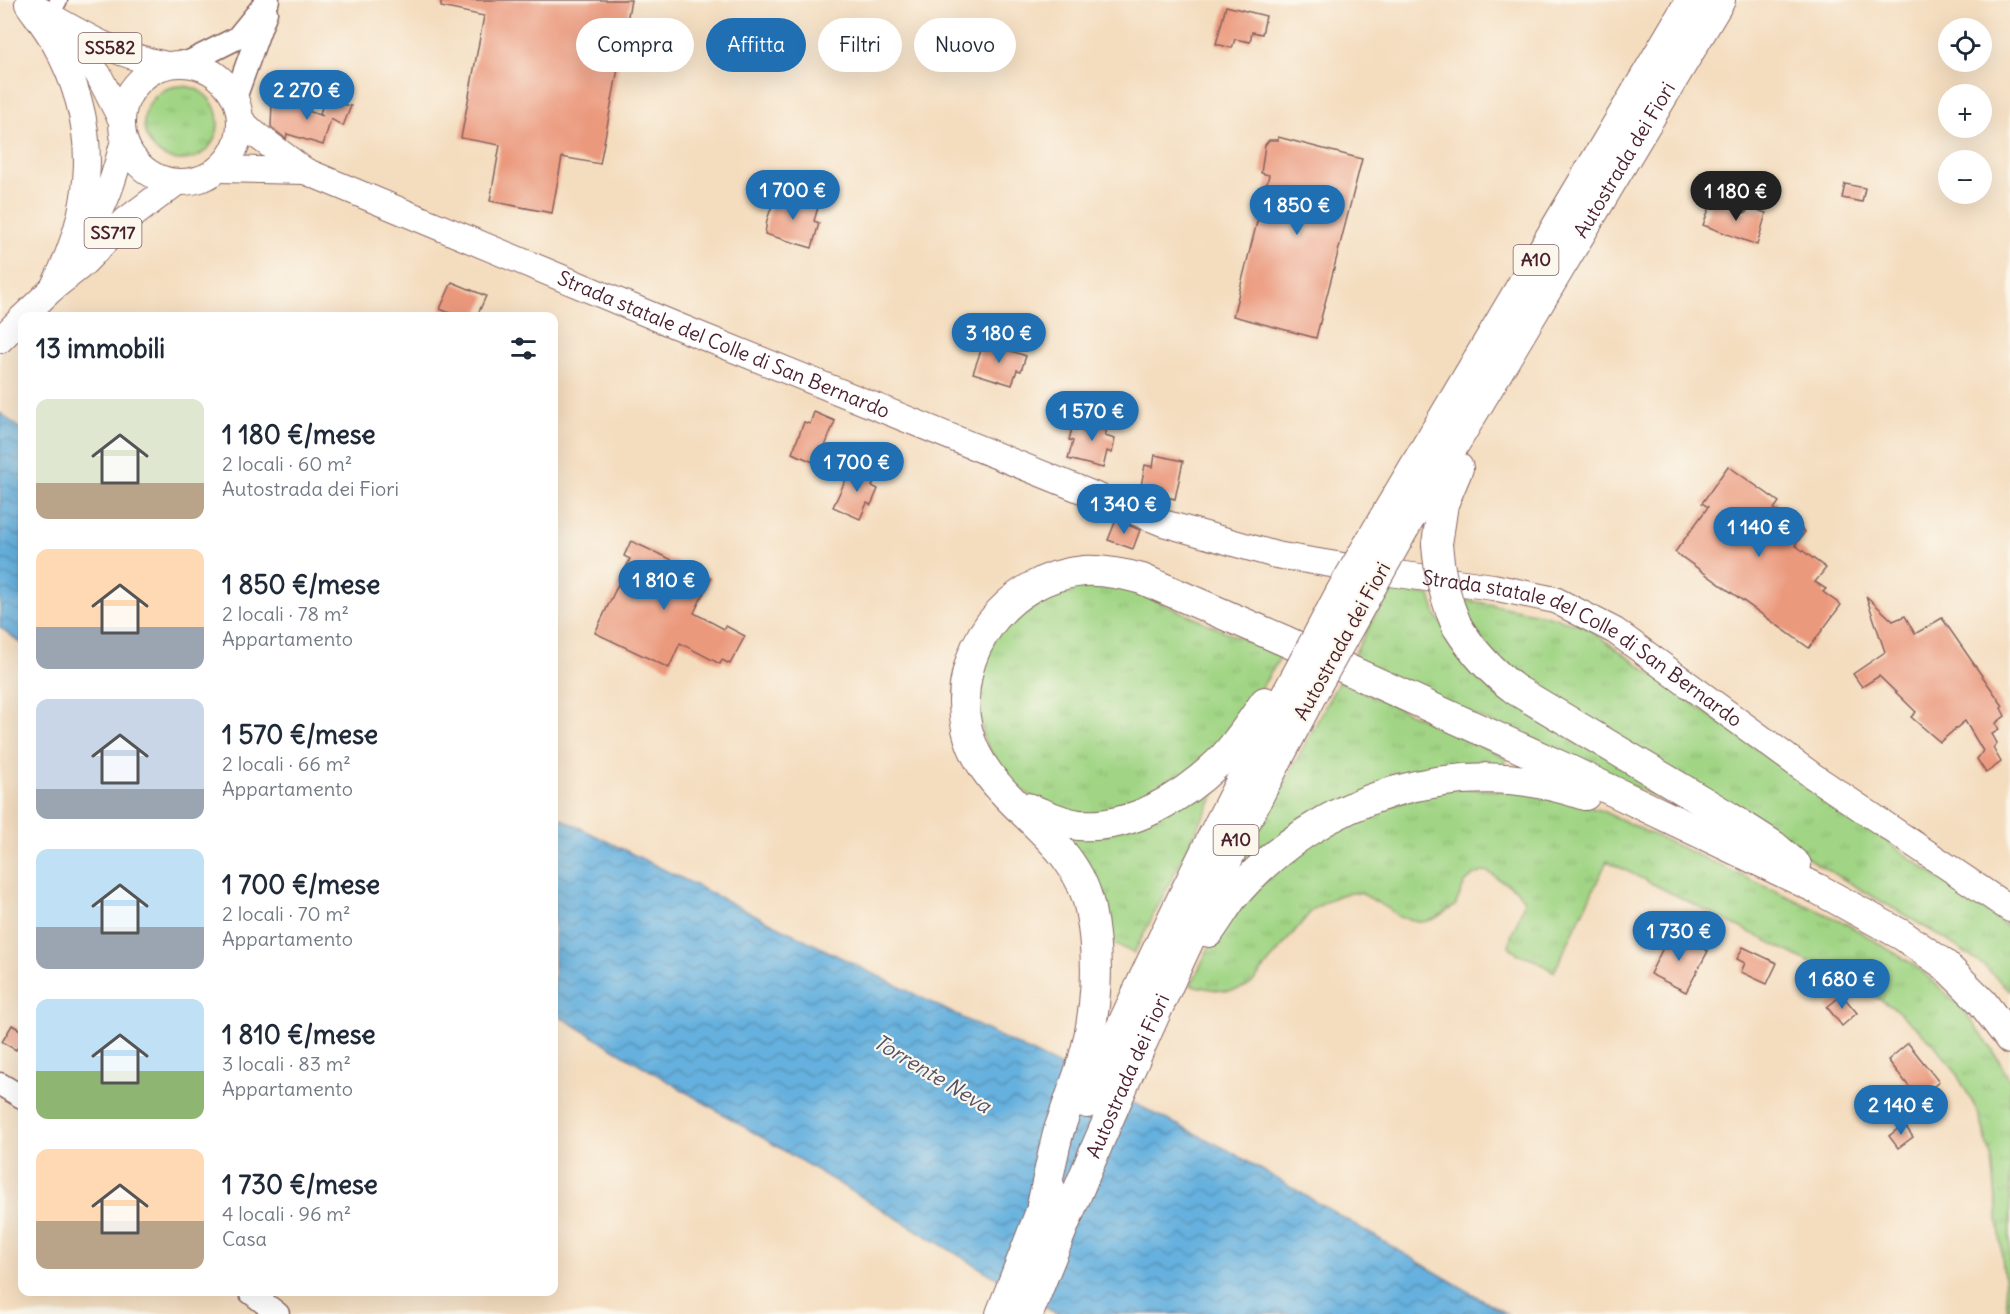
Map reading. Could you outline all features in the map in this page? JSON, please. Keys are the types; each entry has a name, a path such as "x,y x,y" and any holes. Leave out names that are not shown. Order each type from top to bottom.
{"highway":[{"name":"Autostrada dei Fiori","path":"1001,1314 1042,1206 1093,1088 1150,994 1241,831 1299,677 1342,590 1394,524 1691,0"},
{"name":"Autostrada dei Fiori","path":"1299,677 1394,524 1517,340 1720,0"},
{"path":"1517,340 1487,415 1450,483 1443,504 1437,544 1438,569 1443,590 1457,626 1477,655 1496,675 1516,690 1774,846 1818,889"},
{"path":"1042,1206 1059,1133 1090,1032 1095,993 1095,962 1090,907 1074,867 1062,850 993,780 981,764 973,747 964,708 969,666 976,646 998,612 1030,587 1067,574 1093,571 1142,579 1283,640 1658,812 1818,889 1902,935 1945,965 1982,1002 2010,1039"},
{"path":"1016,804 1061,822 1096,825 1144,813 1193,784 1218,763 1249,724 1299,677"},
{"path":"1150,994 1247,882 1283,850 1322,823 1373,798 1426,783 1453,778 1489,776 1539,781 1589,796 1658,812"},
{"name":"Autostrada dei Fiori","path":"1028,1314 1150,994"}],"main road":[{"name":"SS582","path":"43,8 122,54 137,59 176,65"},
{"name":"SS582","path":"43,8 98,74 123,129"},
{"path":"43,8 54,43 78,96 88,149 84,204 66,262"},
{"path":"176,65 206,69 223,81 238,109 238,139 231,155 219,169 205,178 177,182 156,177 141,167 129,153 123,129 126,101 135,85 150,73 176,65"},
{"name":"Strada statale del Colle di San Bernardo","path":"238,109 255,134 305,171 1163,523 1276,555 1361,569 1493,586 1555,600 1615,631 1813,776 2010,909"},
{"name":"SS717","path":"52,288 66,262 89,232 102,209 116,171 123,129"},
{"name":"Strada statale del Colle di San Bernardo","path":"219,169 305,171"},
{"name":"SS717","path":"28,312 52,288 83,264 125,221 177,182"}],"street":[{"path":"176,65 237,38 269,0"},
{"path":"238,109 269,0"},
{"path":"0,1084 18,1095"},
{"path":"255,1296 278,1314"}],"green space":[{"path":"181,86 195,89 207,97 215,109 218,123 215,137 207,149 195,157 181,160 167,157 155,149 147,137 144,123 147,109 155,97 167,89"},
{"path":"1077,583 1118,584 1281,656 1252,703 1216,750 1153,798 1088,815 1036,800 1007,778 984,740 977,698 989,644 1017,610"},
{"path":"1389,590 1430,596 1436,615 1448,634 1723,827 1351,660"},
{"path":"1456,598 1545,615 1584,626 2010,929 2010,991 1984,966 1942,937 1775,839 1517,679 1484,649"},
{"path":"1339,681 1507,758 1504,766 1488,765 1242,868 1239,867"},
{"path":"1224,776 1134,953 1103,939 1065,832"},
{"path":"1448,787 1547,794 1602,811 1849,925 1916,966 1962,1008 1992,1049 2010,1080 2010,1314 2008,1314 1992,1160 1979,1114 1952,1066 1931,1041 1894,1008 1857,986 1607,861 1554,972 1530,957 1518,955 1509,946 1524,900 1517,890 1486,871 1474,875 1465,883 1455,906 1434,919 1423,922 1399,917 1361,893 1337,896 1313,909 1252,983 1230,991 1191,985 1212,941 1235,907 1327,828"}],"water":[{"path":"0,413 18,427 18,641 0,627"},
{"name":"Torrente Neva","path":"558,817 1228,1150 1507,1314 1057,1314 558,1015"}],"building":[{"path":"441,0 631,0 628,18 576,18 576,72 617,72 600,164 562,157 552,213 490,201 500,145 461,138 484,16 441,7"},
{"path":"1226,6 1266,16 1262,34 1252,32 1250,42 1235,39 1232,48 1216,44"},
{"path":"324,100 351,106 343,126 331,119 323,145 287,134 286,139 271,127 272,103 290,105 323,116 320,114"},
{"path":"1278,137 1362,159 1316,338 1233,316 1269,175 1261,173 1265,145 1269,140 1278,140"},
{"path":"1845,184 1865,188 1862,202 1842,198"},
{"path":"775,197 794,203 796,197 819,204 814,221 819,223 812,248 765,234"},
{"path":"1712,201 1746,213 1748,207 1766,213 1757,245 1703,225"},
{"path":"452,282 486,296 479,312 447,312 440,309"},
{"path":"984,342 1026,356 1021,371 1017,370 1012,385 973,373"},
{"path":"814,412 835,421 818,464 792,453 804,422 810,424"},
{"path":"1091,412 1110,417 1105,436 1115,439 1112,453 1107,451 1103,468 1068,459 1073,441 1069,440 1072,428 1086,432"},
{"path":"1155,455 1183,461 1175,499 1140,491 1145,465 1153,467"},
{"path":"1728,466 1779,502 1774,509 1805,532 1795,545 1826,568 1815,582 1826,589 1823,592 1841,605 1809,648 1675,552 1708,507 1702,503"},
{"path":"857,467 877,475 872,486 878,489 871,505 867,503 860,519 833,507 848,475 852,477"},
{"path":"1116,520 1140,530 1133,549 1108,540"},
{"path":"631,541 711,578 694,613 724,629 726,626 745,636 730,664 722,660 720,664 680,643 669,668 595,633 630,559 624,556"},
{"path":"1866,596 1893,621 1905,616 1915,634 1942,618 2003,706 2001,708 2005,716 1996,723 1999,730 1992,734 1997,743 1993,748 2001,762 1986,773 1977,759 1983,751 1965,721 1940,742 1911,717 1916,712 1879,676 1862,687 1853,674 1885,652"},
{"path":"1671,932 1708,951 1686,992 1650,974"},
{"path":"1743,947 1777,963 1767,984 1741,972 1745,963 1737,959"},
{"path":"1842,995 1857,1013 1842,1026 1827,1007"},
{"path":"12,1025 18,1029 16,1050 2,1042"},
{"path":"1908,1043 1939,1082 1918,1098 1888,1060"},
{"path":"1904,1124 1913,1137 1898,1148 1889,1136"}]}
